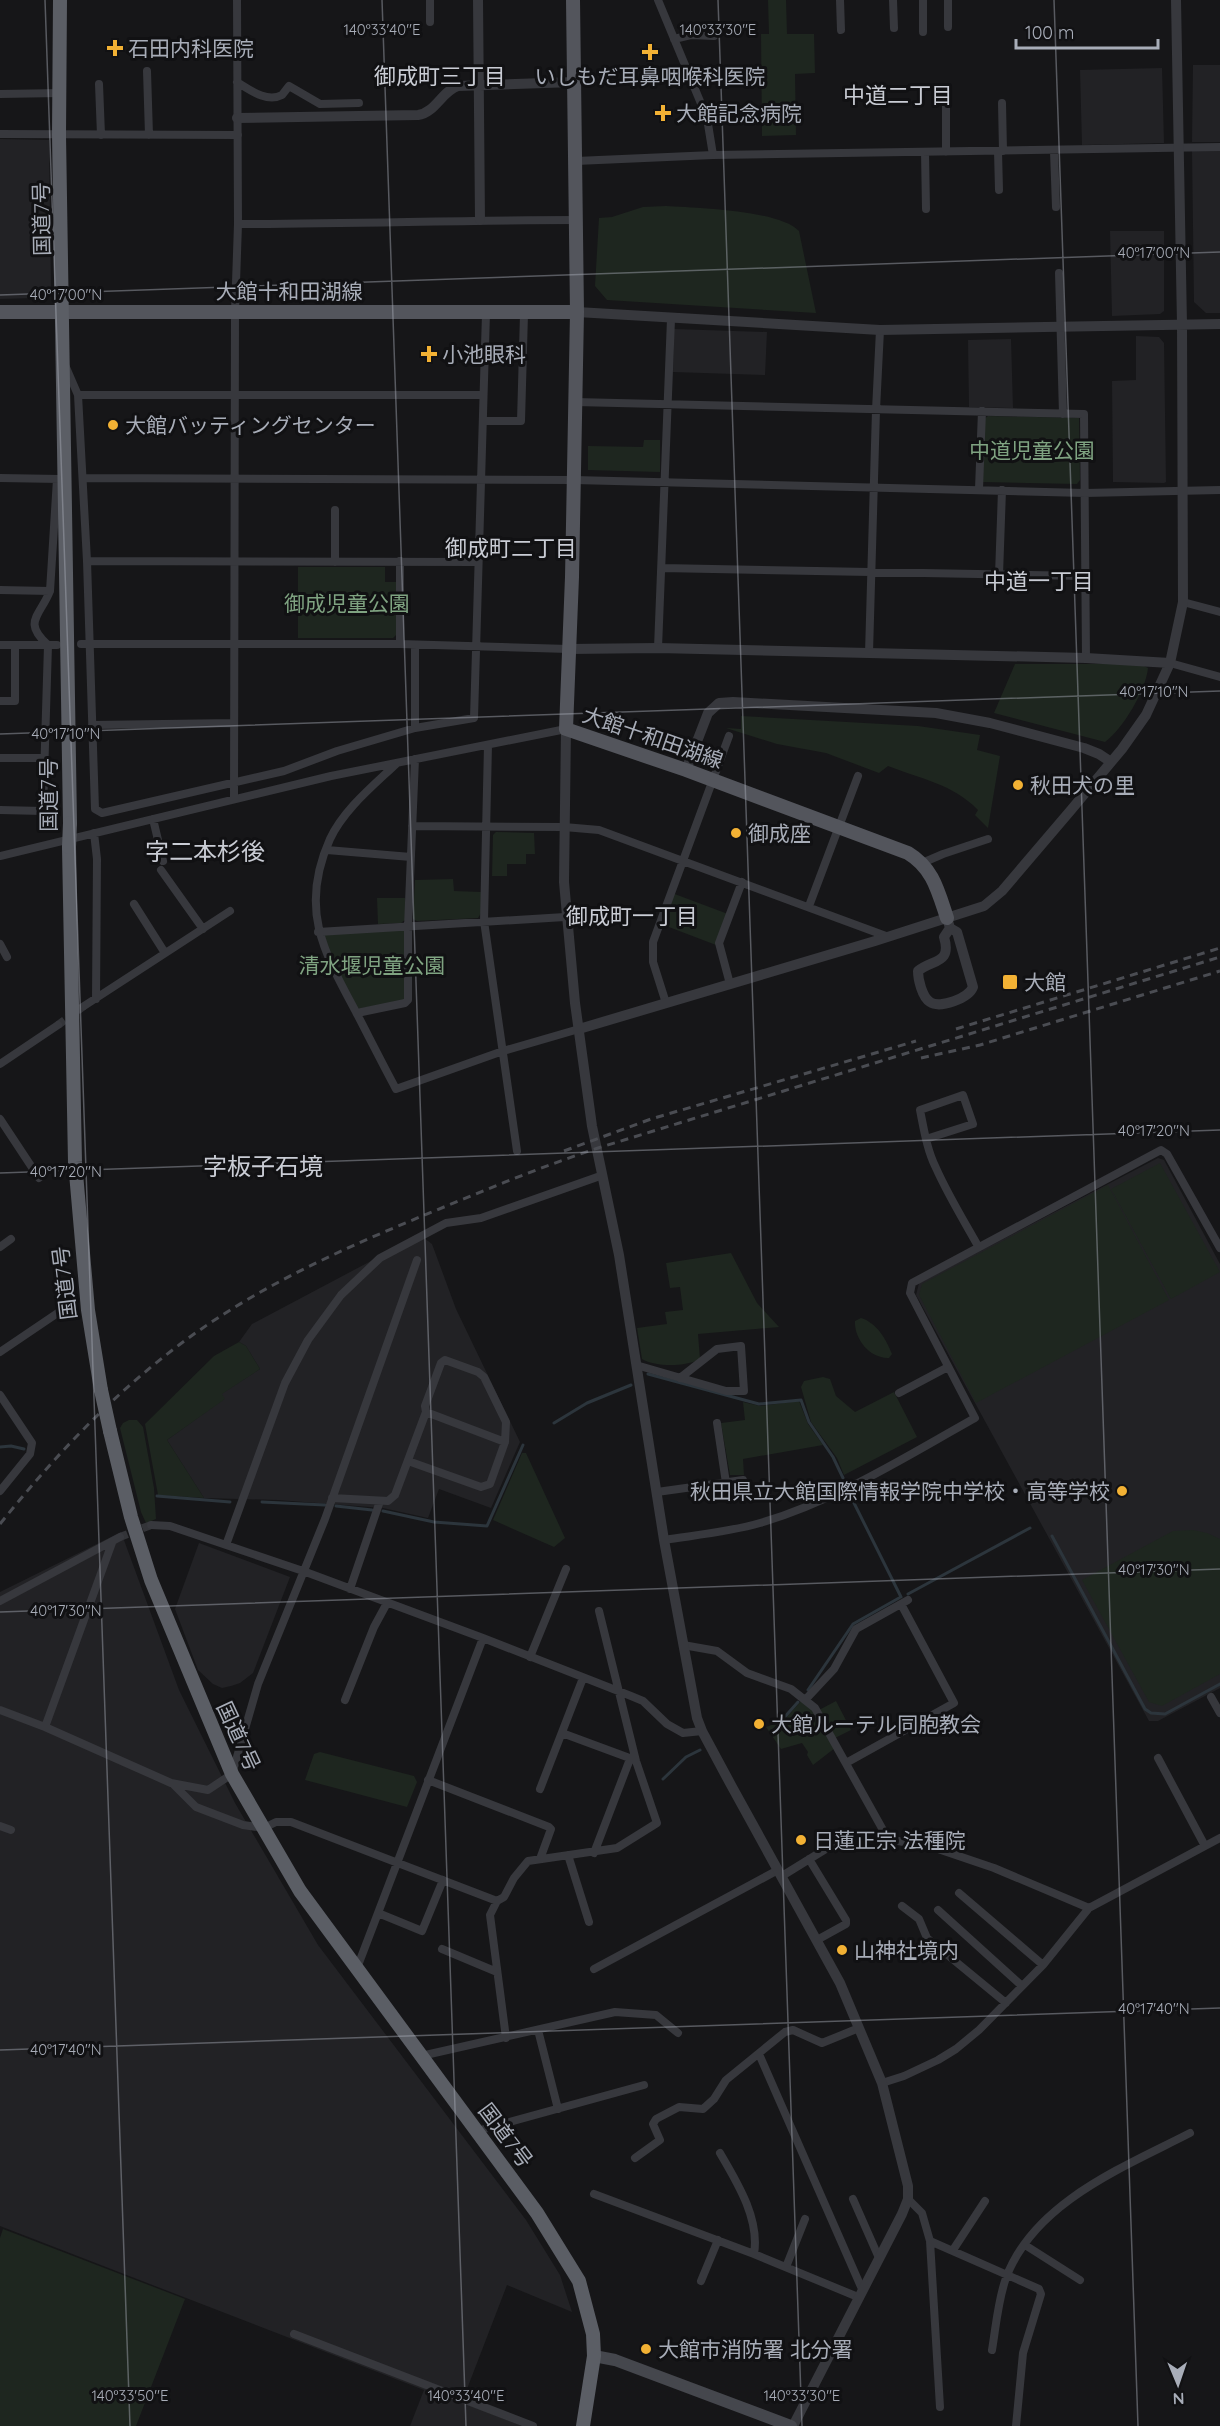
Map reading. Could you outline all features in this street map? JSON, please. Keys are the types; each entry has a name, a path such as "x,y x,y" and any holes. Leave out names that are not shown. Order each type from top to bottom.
{"highway":[{"name":"国道7号","path":"60,0 59,135 64,363 61,479 70,823 75,1162 88,1310 101,1390 131,1517 151,1580 232,1774 300,1891 537,2213 579,2281 593,2334 594,2356 583,2426"}],"main road":[{"name":"大館十和田湖線","path":"573,0 577,312 566,729 838,826 899,849 922,863"},
{"name":"大館十和田湖線","path":"0,312 524,314 577,312"},
{"path":"922,863 934,881 948,923"},
{"path":"594,2356 615,2360 792,2426"}],"street":[{"path":"234,799 235,312 238,224 237,0"},
{"path":"430,0 430,22"},
{"path":"478,0 480,220"},
{"path":"658,0 707,118 713,155"},
{"path":"840,0 841,30"},
{"path":"893,0 894,28"},
{"path":"922,0 923,32"},
{"path":"948,0 948,27"},
{"path":"397,762 353,806 331,837 318,877 315,903 318,932 330,966 396,1089 503,1051 666,1004 886,936 948,923 984,906 996,897 1111,762 1143,720 1170,663 1183,602 1184,491 1176,0"},
{"path":"674,39 692,35 714,36"},
{"path":"147,70 149,135"},
{"path":"237,82 261,96 270,98 282,95 289,86 320,104 359,103"},
{"path":"237,118 423,115 454,87 478,84 574,82"},
{"path":"99,84 101,135"},
{"path":"0,94 61,93"},
{"path":"946,93 946,152"},
{"path":"999,190 1002,103"},
{"path":"0,134 238,135"},
{"path":"576,161 713,155 1220,147"},
{"path":"1054,151 1056,207"},
{"path":"925,152 926,209"},
{"path":"238,224 413,224 480,220 577,220"},
{"path":"1059,273 1063,414"},
{"path":"577,312 880,330 1220,324"},
{"path":"64,363 78,395 87,561 85,644 92,725 95,809 102,813 284,771 337,751 415,728 474,718 486,313"},
{"path":"483,421 521,421 524,314"},
{"path":"658,648 670,319"},
{"path":"869,653 880,330"},
{"path":"78,395 483,395"},
{"path":"575,402 1083,414 1086,658"},
{"path":"979,489 982,411"},
{"path":"0,478 61,479 50,591 34,627 37,635 52,645"},
{"path":"84,478 574,480 1085,493 1220,490"},
{"path":"999,575 1002,490"},
{"path":"335,510 335,562"},
{"path":"87,561 478,562"},
{"path":"400,561 400,644"},
{"path":"662,568 1086,576"},
{"path":"0,591 50,591"},
{"path":"1183,602 1220,612"},
{"path":"85,644 400,644 1086,658 1170,663 1220,677"},
{"path":"0,645 52,645"},
{"path":"0,701 15,701 15,645"},
{"path":"0,810 43,811 44,758 52,645"},
{"path":"415,645 415,728"},
{"path":"686,770 708,713 719,704 733,702 899,710 962,717 1084,748 1111,762"},
{"path":"92,725 234,723"},
{"path":"0,856 397,762 566,729 564,827 566,917 579,1029 592,1126 603,1175 691,1692 702,1731 840,1983 882,2083 908,2186 908,2199 792,2426"},
{"path":"666,1004 652,950 657,927 729,736"},
{"path":"488,745 484,921 517,1151"},
{"path":"0,758 44,758"},
{"path":"357,1013 405,1003 408,1000 408,927 415,759"},
{"path":"809,906 858,776"},
{"path":"153,819 162,866 203,929"},
{"path":"412,826 564,827 599,830 886,936"},
{"path":"94,833 97,859 96,999"},
{"path":"922,863 988,839"},
{"path":"327,850 411,857"},
{"path":"730,984 719,944 742,882"},
{"path":"134,904 165,953"},
{"path":"84,1006 230,911"},
{"path":"318,932 566,917"},
{"path":"948,923 957,932 972,987 966,996 933,1004 925,997 918,971 935,963 944,955 948,923"},
{"path":"0,944 8,957"},
{"path":"0,1064 58,1024"},
{"path":"926,1139 973,1124 963,1095 920,1110 926,1139 936,1169 978,1246"},
{"path":"0,1119 39,1178"},
{"path":"664,1540 758,1524 817,1503 975,1418 910,1293 912,1282 978,1246 1161,1150 1167,1154 1220,1248"},
{"path":"226,1545 285,1383 308,1340 341,1295 380,1257 446,1222 481,1218 603,1175"},
{"path":"0,1247 10,1239"},
{"path":"0,1710 45,1727 171,1783 208,1790 232,1774 258,1684 332,1498 417,1260"},
{"path":"0,1352 65,1308"},
{"path":"636,1365 680,1378 726,1391 744,1391 741,1346 717,1349 680,1378"},
{"path":"332,1498 388,1502 395,1495 426,1412 425,1406 441,1362 446,1360 478,1372 484,1377 506,1422 502,1456 486,1487 481,1488 408,1461"},
{"path":"899,1393 948,1367"},
{"path":"0,1395 32,1443 30,1454 0,1491"},
{"path":"426,1412 505,1442"},
{"path":"717,1423 726,1483"},
{"path":"657,1492 743,1480"},
{"path":"350,1589 380,1501"},
{"path":"151,1525 170,1526 303,1571 483,1638 643,1701 668,1724 683,1733 702,1731"},
{"path":"0,1601 120,1537"},
{"path":"45,1727 112,1543"},
{"path":"530,1657 566,1569"},
{"path":"806,1699 834,1669 856,1629 904,1602 954,1703 846,1763"},
{"path":"345,1700 374,1627 387,1603"},
{"path":"506,2038 490,1915 497,1901 504,1896 514,1878 528,1861 617,1848 657,1823 633,1760 599,1611"},
{"path":"357,1968 483,1638"},
{"path":"683,1645 717,1651 747,1673 791,1689 806,1699 815,1708 888,1839 944,1851 994,1868 1089,1908"},
{"path":"540,1789 584,1678"},
{"path":"1211,1697 1220,1713"},
{"path":"562,1732 633,1760"},
{"path":"1158,1758 1205,1846"},
{"path":"594,1853 633,1760"},
{"path":"428,1780 549,1827 540,1859"},
{"path":"171,1783 196,1807 243,1825 264,1828 276,1821 291,1822 497,1901"},
{"path":"0,1826 11,1830"},
{"path":"594,1969 809,1859 850,1834"},
{"path":"882,2083 904,2076 957,2049 1043,1965 1089,1908 1220,1838"},
{"path":"568,1855 589,1922"},
{"path":"809,1859 846,1920 846,1924 817,1940"},
{"path":"378,1913 422,1931 443,1880"},
{"path":"959,1893 1043,1965"},
{"path":"902,1906 919,1919 927,1938 1006,2003"},
{"path":"938,1910 1022,1986"},
{"path":"442,1949 497,1972"},
{"path":"421,2056 615,2012 656,2015 678,2033"},
{"path":"635,2158 660,2140 653,2124 656,2119 679,2108 703,2109 714,2099 726,2080 785,2032 793,2030 822,2043 859,2028"},
{"path":"538,2030 558,2109"},
{"path":"759,2054 860,2293"},
{"path":"477,2131 644,2085"},
{"path":"992,2350 1007,2276 1025,2245 1050,2215 1082,2188 1190,2133"},
{"path":"720,2153 741,2190 756,2238 754,2253"},
{"path":"594,2194 860,2293"},
{"path":"853,2199 879,2259"},
{"path":"908,2199 922,2213 930,2241 940,2407"},
{"path":"953,2250 985,2201"},
{"path":"786,2267 804,2219"},
{"path":"701,2281 718,2240"},
{"path":"930,2241 1039,2289 1041,2294 1023,2353 1016,2426"},
{"path":"1025,2245 1080,2280"},
{"path":"294,2334 533,2426"}],"shaded area":[{"path":"1193,65 1220,65 1220,142 1192,142"},
{"path":"1162,68 1164,143 1082,145 1080,70"},
{"path":"0,139 49,140 51,292 37,293 36,298 0,299"},
{"path":"1220,150 1220,313 1206,313 1194,302 1192,151"},
{"path":"1110,231 1164,231 1164,311 1160,314 1112,316"},
{"path":"674,329 767,332 765,375 673,372"},
{"path":"1136,336 1159,337 1164,343 1166,482 1164,483 1113,482 1112,381 1136,380"},
{"path":"1011,339 1013,408 969,407 968,340"},
{"name":"秋田県立大館国際情報学院中学校・高等学校","path":"1158,1158 1164,1160 1220,1264 1220,1688 1158,1721 1149,1721 916,1295 919,1283"},
{"path":"420,1235 432,1244 456,1309 520,1442 491,1508 439,1489 428,1518 383,1508 278,1500 204,1498 167,1440 224,1399 221,1394 260,1369 246,1346 239,1342 252,1324"},
{"path":"121,1532 179,1690 235,1803 318,1945 526,2220 560,2275 572,2312 507,2285 462,2402 522,2426 410,2426 424,2390 0,2226 0,1592"},
{"path":"199,1543 290,1577 253,1673 240,1683 222,1688 213,1684 198,1670 175,1609"}],"green space":[{"path":"768,0 786,0 787,34 814,34 815,73 795,74 796,135 762,136 761,34 769,34"},
{"path":"666,206 756,214 789,224 799,231 816,313 607,300 595,286 599,218 612,217 643,207"},
{"name":"中道児童公園","path":"988,416 1079,418 1080,480 1077,484 983,482 984,419"},
{"path":"644,440 660,440 660,472 588,470 588,446 643,447"},
{"name":"御成児童公園","path":"298,567 385,567 385,582 396,582 397,634 393,638 298,638"},
{"path":"1015,664 1140,664 1148,668 1143,687 1133,708 1119,728 1105,742 994,713"},
{"path":"741,716 918,726 980,735 977,750 1000,756 988,828 975,815 978,810 947,788 888,766 879,773 826,753 777,744 726,728 741,729"},
{"path":"496,832 534,833 535,854 526,854 526,864 507,864 507,876 492,876 493,835"},
{"path":"453,879 454,891 481,892 481,913 478,918 417,921 413,919 415,880"},
{"path":"672,893 728,914 716,945 661,924"},
{"path":"377,898 405,898 406,919 401,923 378,924"},
{"name":"清水堰児童公園","path":"405,929 407,998 403,1001 357,1009 335,969 323,933"},
{"path":"1160,1163 1220,1272 1171,1299 1111,1189"},
{"path":"1108,1185 1169,1300 976,1403 919,1295 922,1284"},
{"path":"731,1253 757,1303 779,1327 698,1334 700,1359 687,1364 663,1365 642,1359 637,1328 667,1324 665,1312 683,1310 680,1287 670,1288 666,1263"},
{"path":"861,1318 867,1320 880,1332 892,1354 889,1358 876,1355 864,1347 855,1328 855,1321"},
{"path":"239,1342 246,1346 260,1369 222,1394 225,1399 167,1440 204,1498 158,1495 145,1424 214,1356"},
{"path":"823,1377 830,1379 836,1396 855,1412 894,1392 917,1437 844,1475 837,1458 811,1422 801,1387 804,1381"},
{"path":"799,1401 808,1424 823,1445 743,1459 744,1475 730,1475 721,1423 745,1420 743,1402 760,1406"},
{"path":"129,1420 137,1420 143,1427 154,1488 156,1519 146,1523 141,1512 120,1428"},
{"path":"522,1453 526,1453 565,1538 554,1547 493,1520"},
{"path":"1193,1530 1220,1539 1220,1674 1162,1706 1149,1702 1082,1580 1173,1531"},
{"path":"802,1700 812,1708 835,1748 813,1765 802,1743 781,1749 766,1727 783,1721"},
{"path":"836,1701 851,1730 835,1738 819,1710"},
{"path":"320,1752 414,1776 417,1782 407,1807 305,1780 314,1754"},
{"path":"3,2229 185,2299 136,2426 0,2426 0,2238"}],"waterway":[{"path":"648,1374 759,1404 801,1400 809,1422 833,1457 843,1478"},
{"path":"554,1423 587,1403 631,1385"},
{"path":"383,1511 434,1522 487,1526 523,1445"},
{"path":"0,1447 11,1446 24,1449"},
{"path":"850,1495 901,1597"},
{"path":"157,1496 230,1502"},
{"path":"262,1502 325,1505"},
{"path":"336,1506 372,1510"},
{"path":"908,1594 1030,1528"},
{"path":"1052,1536 1145,1709 1151,1713 1165,1714 1220,1684"},
{"path":"808,1690 853,1624 899,1598"},
{"path":"772,1722 782,1720 798,1702"},
{"path":"663,1779 686,1757 700,1750"}],"tunnel":[{"path":"58,1025 84,1006"},
{"path":"120,1537 151,1525"}],"railway":[{"path":"956,1029 1220,948"},
{"path":"0,1524 84,1429 130,1385 208,1324 301,1270 399,1226 598,1148 1220,957"},
{"path":"921,1058 980,1045 1220,971"},
{"path":"564,1151 651,1119 916,1041"}],"place":[{"name":"石田内科医院","path":"115,48"},
{"name":"いしもだ耳鼻咽喉科医院","path":"650,52"},
{"name":"大館記念病院","path":"663,113"},
{"name":"小池眼科","path":"429,354"},
{"name":"大館バッティングセンター","path":"113,425"},
{"name":"秋田犬の里","path":"1018,785"},
{"name":"御成座","path":"736,833"},
{"name":"大館","path":"1010,982"},
{"name":"秋田県立大館国際情報学院中学校・高等学校","path":"1122,1491"},
{"name":"大館ルーテル同胞教会","path":"759,1724"},
{"name":"日蓮正宗 法種院","path":"801,1840"},
{"name":"山神社境内","path":"842,1950"},
{"name":"大館市消防署 北分署","path":"646,2349"}],"district":[{"name":"御成町三丁目","path":"440,76"},
{"name":"中道二丁目","path":"898,95"},
{"name":"御成町二丁目","path":"511,548"},
{"name":"中道一丁目","path":"1039,581"},
{"name":"字二本杉後","path":"205,851"},
{"name":"御成町一丁目","path":"632,916"},
{"name":"字板子石境","path":"263,1166"}]}
